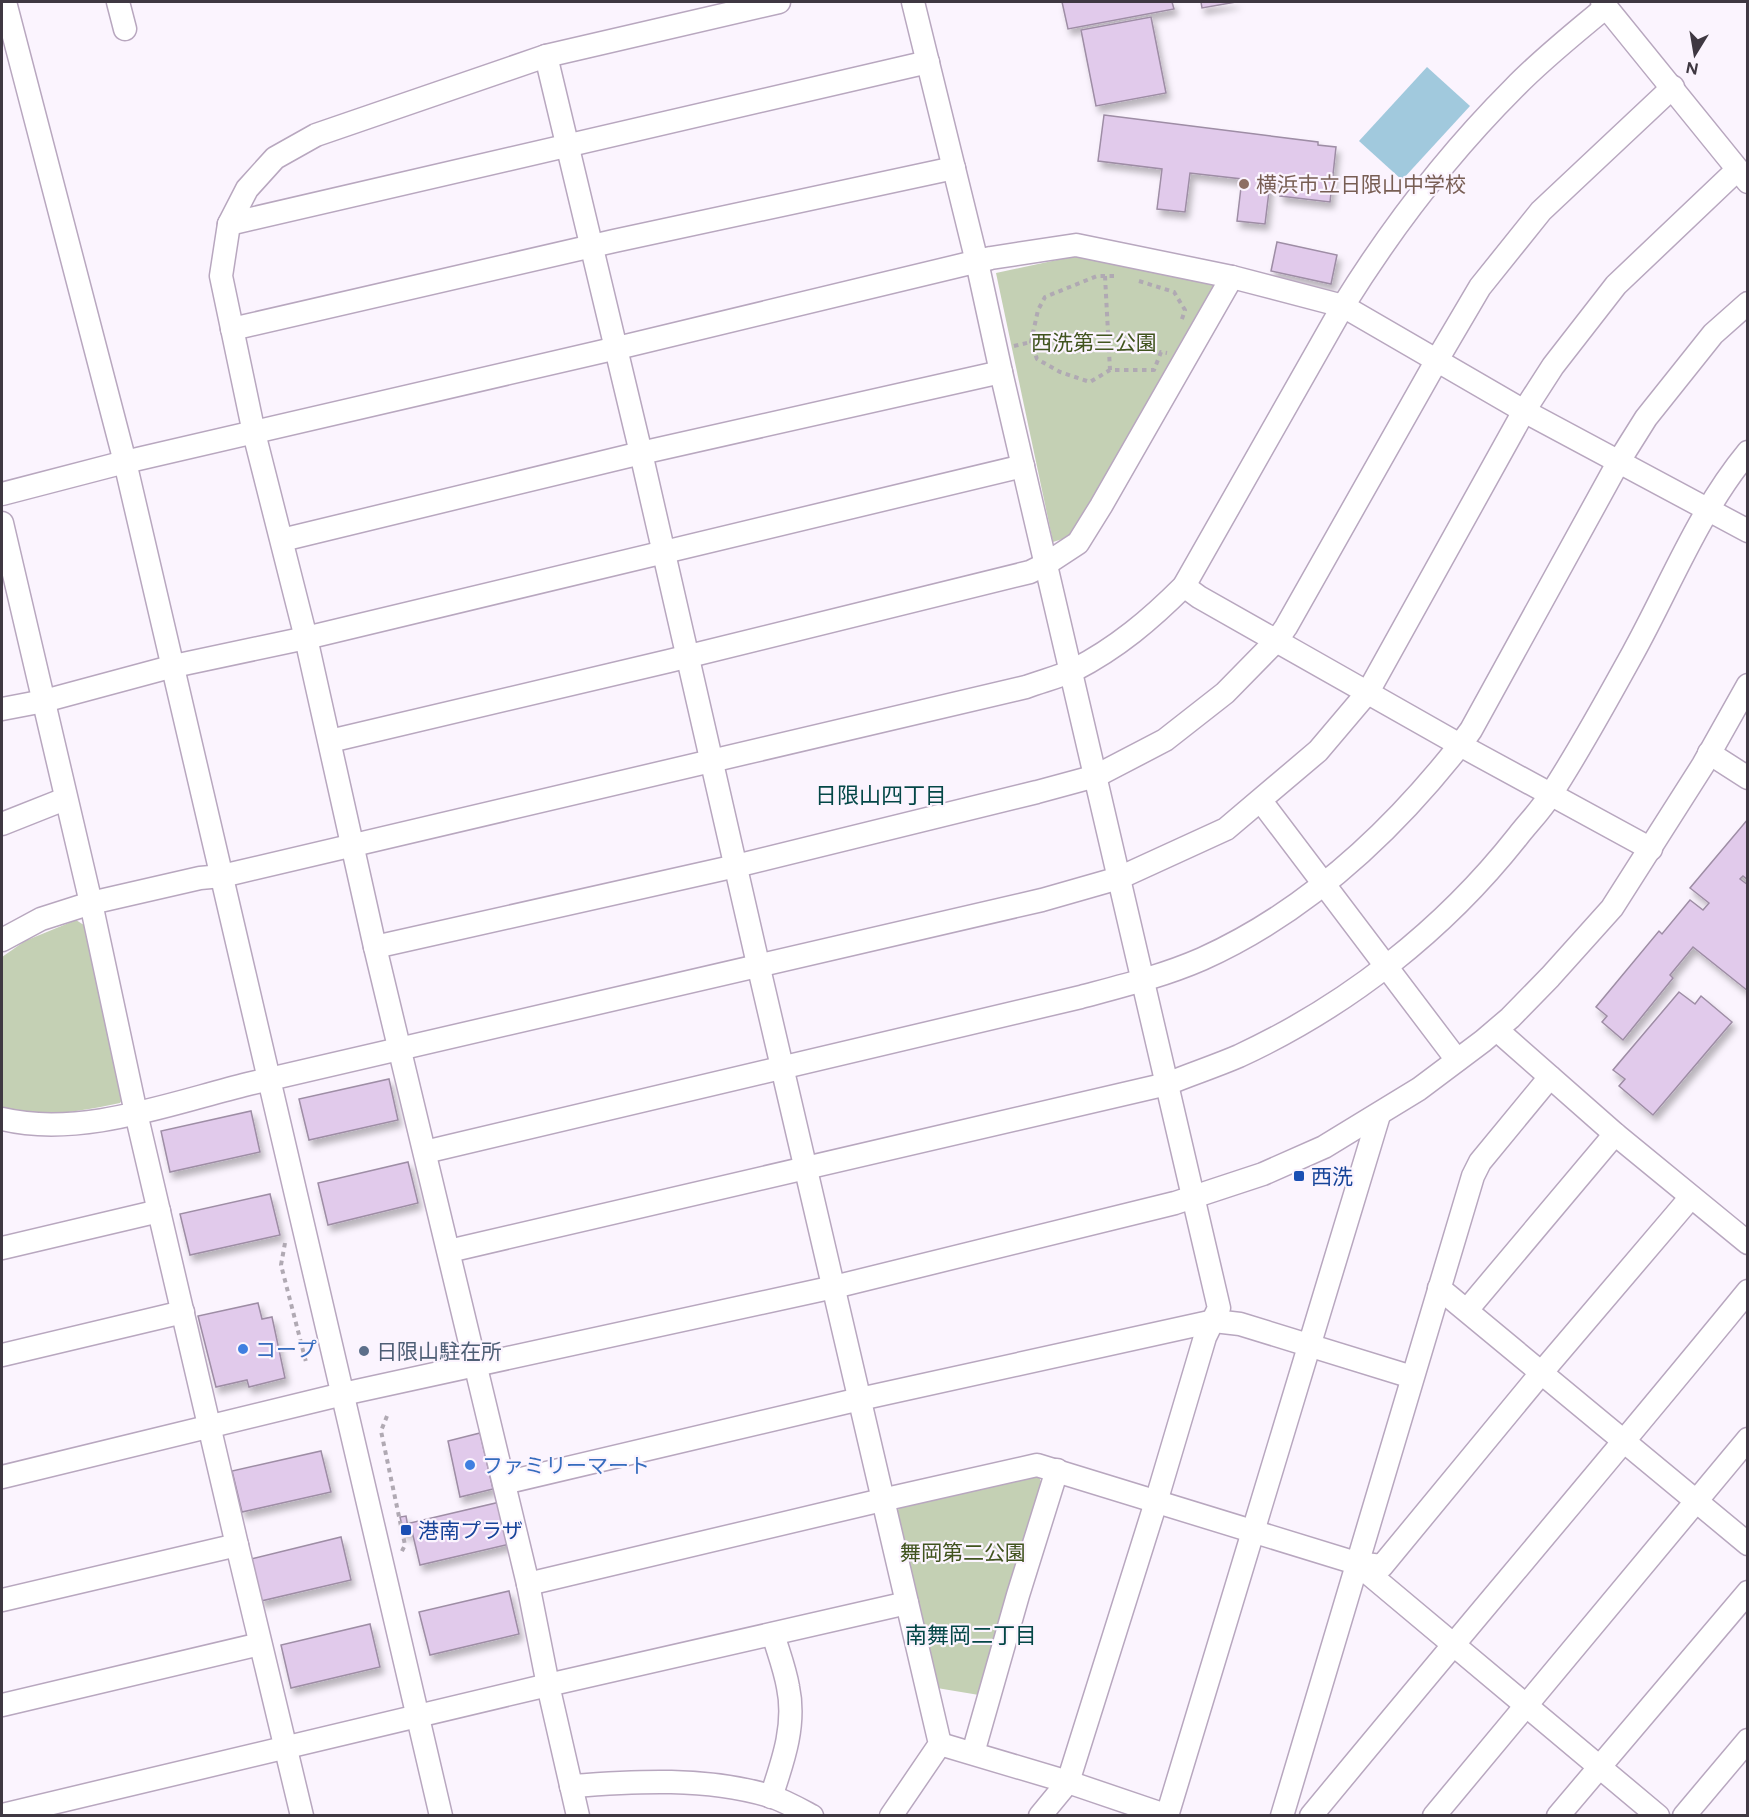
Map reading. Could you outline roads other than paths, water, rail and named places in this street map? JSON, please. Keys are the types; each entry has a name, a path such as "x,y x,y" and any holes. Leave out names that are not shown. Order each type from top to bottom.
{"street":[{"path":"5,2 125,462 441,1815"},
{"path":"118,2 125,29"},
{"path":"578,1815 548,1685 528,1584 375,947 306,638 254,433 221,276 229,224 247,189 275,158 316,135 546,56 779,2"},
{"path":"913,2 977,262 1220,1308 1205,1337 1068,1782 1040,1815"},
{"path":"2,940 41,919 91,903 200,878 222,876 1026,687 1072,671 1118,645 1156,615 1184,586 1343,306 1410,207 1460,145 1515,86 1604,4 1673,87 1742,176 1616,285 1553,366 1524,411 1368,692 1318,751 1226,829 1119,878 1031,903 758,964 136,1113 74,1124 19,1123 2,1119"},
{"path":"546,56 641,453 940,1744 891,1815"},
{"path":"229,224 928,62"},
{"path":"375,947 736,866 1026,795 1096,776 1165,740 1225,693 1277,640 1480,287 1541,211 1673,87"},
{"path":"231,329 592,246 954,168"},
{"path":"2,494 125,462 616,349 991,258 1076,245 1232,277 1343,306 1524,411 1748,531"},
{"path":"330,741 687,657 1030,572 1046,564 1078,543 1232,277"},
{"path":"425,1152 1144,981 1202,959 1266,926 1324,885 1372,844 1460,745 1471,730 1619,461 1646,418 1713,334 1748,303"},
{"path":"282,540 641,453 1001,372"},
{"path":"449,1251 1167,1084 1239,1056 1325,1009 1432,930 1498,862 1551,795 1634,653 1709,509 1731,472 1748,452"},
{"path":"2,709 44,701 174,666 306,638 1023,466"},
{"path":"2,522 11,600 44,701 91,903 136,1113 302,1815"},
{"path":"1184,586 1199,597 1460,745 1651,849"},
{"path":"2,1477 343,1394 834,1287 1194,1196 1263,1174 1324,1147 1419,1089 1497,1030 1550,977 1612,908 1651,849 1748,685"},
{"path":"1709,753 1748,778"},
{"path":"2,824 65,799"},
{"path":"1261,801 1457,1060"},
{"path":"1497,1030 1616,1134 1748,1243"},
{"path":"1282,1815 1473,1176 1480,1162 1550,1077"},
{"path":"940,1744 1068,1782 1167,1815 1379,1115"},
{"path":"1467,1310 1616,1134"},
{"path":"528,1584 1037,1465 1356,1563 1382,1566 1542,1372 1691,1197"},
{"path":"2,1248 159,1210"},
{"path":"1439,1288 1748,1544"},
{"path":"1311,1815 1625,1442 1748,1291"},
{"path":"2,1355 183,1312"},
{"path":"504,1484 860,1399 1214,1321 1240,1324 1412,1377"},
{"path":"1434,1815 1748,1439"},
{"path":"973,1753 1018,1595 1057,1470"},
{"path":"2,1600 237,1545"},
{"path":"1356,1563 1658,1815"},
{"path":"1558,1815 1748,1592"},
{"path":"2,1815 548,1685 907,1603"},
{"path":"771,1797 784,1759 791,1726 789,1689 773,1634"},
{"path":"2,1705 260,1644"},
{"path":"1684,1815 1748,1740"},
{"path":"571,1786 636,1781 732,1788 771,1797 813,1815"}],"water":[{"path":"1427,67 1470,106 1402,180 1359,141"}],"place":[{"name":"横浜市立日限山中学校","path":"1244,184"},
{"name":"西洗","path":"1299,1176"},
{"name":"コープ","path":"243,1349"},
{"name":"日限山駐在所","path":"364,1351"},
{"name":"ファミリーマート","path":"470,1465"},
{"name":"港南プラザ","path":"406,1530"}],"district":[{"name":"日限山四丁目","path":"881,795"},
{"name":"南舞岡二丁目","path":"971,1635"}],"park label":[{"name":"西洗第三公園","path":"1094,342"},
{"name":"舞岡第二公園","path":"963,1552"}]}
